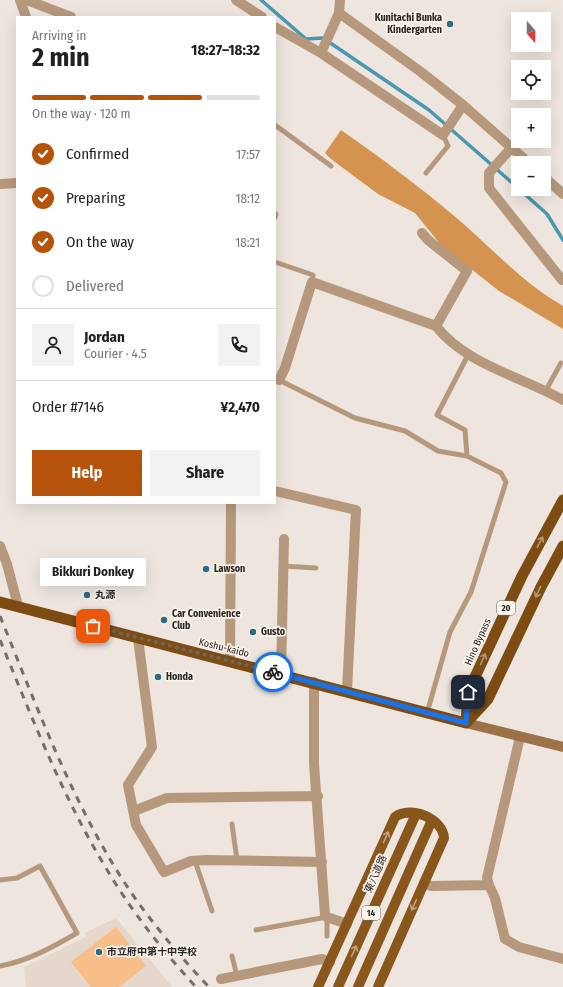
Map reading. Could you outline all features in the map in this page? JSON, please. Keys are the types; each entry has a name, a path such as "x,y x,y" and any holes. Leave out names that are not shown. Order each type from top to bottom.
{"highway":[{"name":"Hino Bypass","path":"466,723 468,692 522,576 563,500"},
{"name":"20","path":"466,723 488,699 541,587 563,546"},
{"name":"Koshu-kaido","path":"8,604 314,682 466,723"}],"main road":[{"path":"466,723 563,748"},
{"path":"318,987 395,817 400,813 416,814 440,824 444,838 378,987"},
{"name":"東八道路","path":"338,987 416,814"},
{"name":"14","path":"358,987 432,820"}],"street":[{"path":"20,0 26,16"},
{"path":"27,0 68,16"},
{"path":"236,0 260,16"},
{"path":"323,50 339,13 340,0"},
{"path":"339,13 421,72 463,105 511,146"},
{"path":"276,27 323,50 444,133 463,105"},
{"path":"511,148 489,173 489,188 562,280"},
{"path":"513,148 522,156"},
{"path":"0,184 16,183"},
{"path":"551,183 563,194"},
{"path":"422,232 428,240 467,271 436,326"},
{"path":"277,381 285,368 312,282 436,326 443,336 468,355 546,390 563,400"},
{"path":"276,491 356,510 347,691"},
{"path":"230,661 231,504"},
{"path":"281,674 284,539"},
{"path":"0,546 7,564 8,604"},
{"path":"138,638 152,746 128,785 136,825 164,872 195,861 237,860 322,862"},
{"path":"314,682 314,764 318,796 325,915 347,924"},
{"path":"520,737 487,878 495,898 505,938 519,947 563,958"},
{"path":"134,811 167,798 318,796"},
{"path":"424,883 431,886 489,885"},
{"path":"221,979 322,959 330,962"}],"lane":[{"path":"276,126 331,166"},
{"path":"426,173 448,146 444,133"},
{"path":"276,262 313,275 312,282"},
{"path":"467,456 465,430 437,415 468,355"},
{"path":"546,390 561,363"},
{"path":"277,381 355,418 405,431 438,452 467,456 501,473 506,482 471,592 450,632 427,713"},
{"path":"283,566 316,568"},
{"path":"232,824 237,860"},
{"path":"195,861 212,911"},
{"path":"0,880 17,878 40,866 77,934 45,951 15,963 0,966"},
{"path":"256,930 327,917 326,936"},
{"path":"232,956 237,976"}],"shaded area":[{"path":"341,130 426,193 520,275 548,297 563,306 563,329 499,291 441,245 415,213 378,194 331,159 325,153"},
{"name":"市立府中第十中学校","path":"116,918 172,987 26,987 24,967 86,937 85,933"},
{"path":"116,927 146,966 119,987 91,987 71,962"}],"waterway":[{"path":"261,0 306,39 323,38 429,110 511,182"},
{"path":"527,196 547,214 563,240"}],"railway":[{"path":"0,616 61,763 78,799 115,868 154,923 209,987"},
{"path":"0,640 47,753 88,836 113,880 135,912 170,958 196,987"}],"way so far":[{"path":"93,626 273,672"}],"place":[{"name":"Kunitachi Bunka Kindergarten","path":"450,24"},
{"name":"Lawson","path":"206,569"},
{"name":"丸源","path":"87,595"},
{"name":"Car Convenience Club","path":"164,620"},
{"name":"Bikkuri Donkey","path":"93,626"},
{"name":"Gusto","path":"253,632"},
{"name":"Honda","path":"158,677"},
{"name":"市立府中第十中学校","path":"99,952"}],"route":[{"path":"273,672 466,723 468,692"}]}
